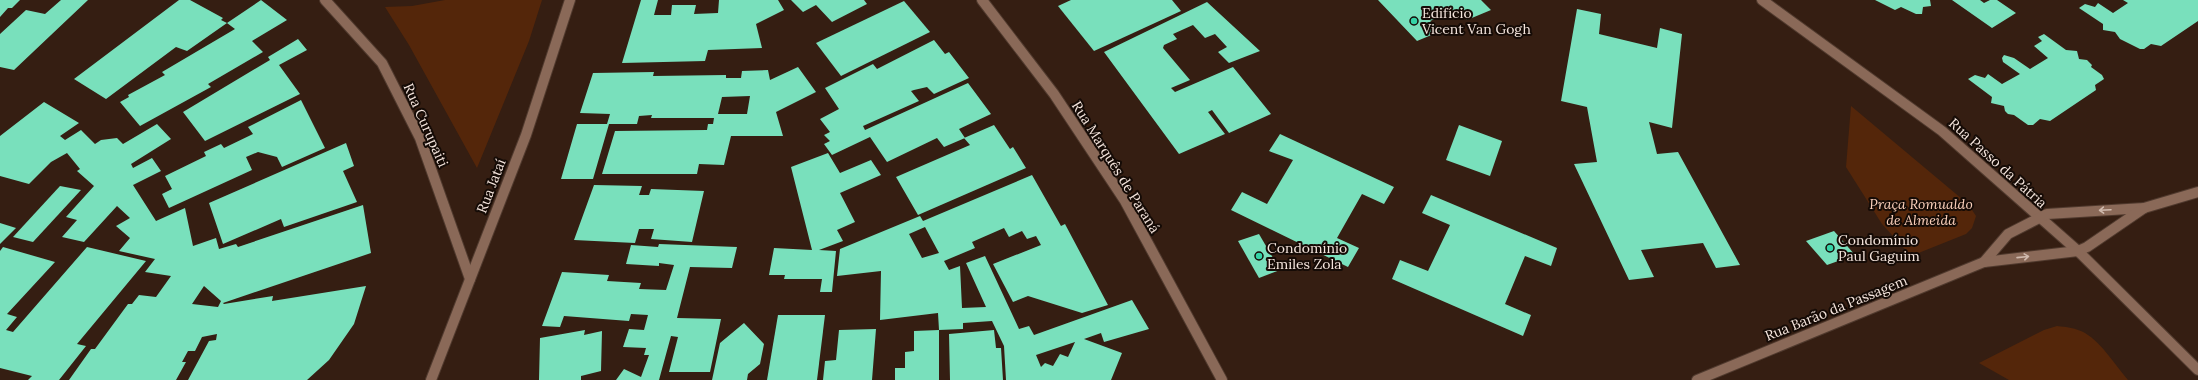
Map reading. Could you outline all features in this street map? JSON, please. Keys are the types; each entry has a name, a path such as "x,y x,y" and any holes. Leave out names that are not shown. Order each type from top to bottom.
{"street":[{"name":"Rua Curupaiti","path":"325,0 382,63 420,138 470,279"},
{"name":"Rua Jataí","path":"431,380 526,135 570,0"},
{"name":"Rua Marquês de Paraná","path":"982,0 1054,94 1125,201 1222,380"},
{"name":"Rua Passo da Pátria","path":"1762,0 1942,131 2078,252 2198,370"},
{"name":"Rua Barão da Passagem","path":"1984,262 2008,234 2047,214 2144,208 2198,192"},
{"name":"Rua Barão da Passagem","path":"1697,380 1984,262 2078,252 2087,248 2144,208"}],"green space":[{"path":"445,0 542,0 529,41 477,168 409,45 385,7 412,6"},
{"name":"Praça Romualdo de Almeida","path":"1851,106 1968,204 1976,216 1972,228 1966,234 1911,256 1882,224 1846,167"},
{"path":"2057,326 2078,330 2091,337 2103,348 2128,380 2009,380 1979,363 2044,330"}],"building":[{"path":"0,0 20,0 12,8 8,8 0,17"},
{"path":"61,0 88,0 14,70 0,67 0,34 26,10 45,14"},
{"path":"179,0 190,0 223,18 221,20 227,23 187,51 176,47 106,99 74,79"},
{"path":"261,0 287,20 252,41 263,52 208,84 211,87 140,126 120,102 129,97 128,95 165,75 162,72 235,29 227,23"},
{"path":"641,0 658,0 654,15 671,15 672,5 696,5 694,14 718,13 719,0 778,0 784,10 756,24 762,48 708,50 705,61 622,63"},
{"path":"791,0 864,0 867,4 832,22 816,5 803,12"},
{"path":"1071,0 1172,0 1181,11 1094,51 1058,6"},
{"name":"Edifício Vicent Van Gogh","path":"1378,0 1481,0 1491,10 1467,20 1457,10 1430,21 1441,31 1417,41"},
{"path":"1875,0 1930,0 1931,6 1923,7 1922,14 1916,14 1901,7 1895,10"},
{"path":"1952,0 1980,0 1984,3 1990,0 1997,0 2016,13 1992,28"},
{"path":"2123,0 2198,0 2198,21 2161,46 2151,44 2144,49 2140,49 2120,39 2115,32 2103,30 2103,24 2079,8 2085,4 2095,7 2098,3 2113,13 2128,3"},
{"path":"904,1 930,32 841,76 816,43"},
{"path":"1207,2 1260,51 1229,63 1218,52 1227,47 1215,34 1205,38 1193,25 1173,34 1177,39 1164,45 1163,48 1190,80 1171,88 1175,92 1233,67 1271,114 1229,133 1212,110 1208,112 1225,134 1179,154 1104,52"},
{"path":"1577,9 1601,14 1599,34 1657,48 1660,28 1682,34 1672,128 1649,122 1657,154 1678,152 1740,265 1716,268 1703,243 1641,250 1654,277 1629,280 1574,164 1597,162 1587,107 1561,101"},
{"path":"2044,34 2066,50 2077,51 2079,59 2087,60 2092,65 2091,67 2102,75 2104,79 2095,85 2096,90 2050,121 2040,119 2033,125 2028,125 2014,115 2008,114 2005,111 2004,106 1991,103 1992,97 1968,79 1975,75 1985,78 1988,74 2002,84 2020,74 2003,62 2002,58 2004,55 2014,58 2030,69 2048,58 2034,46 2042,41 2038,37"},
{"path":"298,39 307,50 279,65 300,94 205,141 183,112 270,60 268,57"},
{"path":"934,40 945,54 949,52 969,78 934,94 927,87 911,91 919,101 863,126 865,130 968,83 991,114 959,129 965,138 944,147 937,138 887,162 870,137 832,155 824,144 830,141 824,135 830,132 820,119 839,109 825,88 873,64 877,69"},
{"path":"798,67 816,92 776,112 783,136 731,136 724,165 699,164 697,174 602,174 615,131 707,130 708,124 713,124 714,118 651,118 652,115 639,116 637,124 609,124 593,179 561,179 577,124 607,124 610,114 580,113 593,73 654,72 653,76 726,75 726,78 741,78 742,71 768,70 770,80","holes":["750,96 747,114 718,114 722,97"]},
{"path":"301,100 325,148 282,167 277,157 258,152 246,157 252,170 169,208 162,194 172,189 165,176 206,156 204,152 221,144 224,148 253,134 248,127"},
{"path":"44,102 79,123 60,136 65,140 81,130 95,144 101,140 117,138 123,144 157,124 171,139 131,164 133,168 152,158 161,171 133,185 156,221 185,208 193,246 216,238 219,249 236,244 238,247 363,205 371,253 223,303 273,296 272,301 366,286 354,324 329,360 307,380 188,380 209,341 216,340 217,334 202,337 195,351 188,351 182,362 186,362 176,380 69,380 91,349 95,349 128,304 132,304 139,295 156,297 171,276 145,272 155,259 119,251 130,238 116,226 130,218 117,206 84,242 62,237 77,220 66,217 94,186 77,171 80,169 67,153 51,162 29,184 0,176 0,136","holes":["204,286 221,301 218,307 192,304"]},
{"path":"994,125 1010,149 1013,147 1026,168 918,215 896,177 970,145 964,138"},
{"path":"1459,125 1502,141 1490,176 1446,160"},
{"path":"1280,134 1394,187 1384,204 1362,194 1337,238 1359,248 1348,267 1231,210 1242,192 1267,204 1293,160 1269,151"},
{"path":"346,143 354,166 343,171 357,202 284,227 281,219 223,244 209,203"},
{"path":"828,153 840,173 871,160 881,175 840,193 855,222 837,230 843,241 819,250 836,251 832,292 820,292 822,279 784,279 785,275 769,275 774,248 812,250 791,167"},
{"path":"1032,175 1061,226 1065,224 1108,305 1082,313 1028,296 1013,302 993,264 1041,245 1036,236 1027,239 1022,231 1009,237 1004,228 972,242 975,248 944,261 949,270 960,266 962,308 986,307 966,263 985,256 1019,329 1029,326 1034,335 1132,300 1149,329 1104,342 1101,333 1084,339 1122,353 1111,380 1006,380 1004,346 992,321 963,323 963,329 939,330 938,313 880,320 881,271 837,276 840,249 920,216 923,221","holes":["925,227 939,253 922,258 909,234","1075,342 1068,357 1060,354 1053,366 1045,363 1041,367 1036,355"]},
{"path":"594,185 642,186 639,195 649,195 651,189 704,191 692,242 651,239 654,229 639,229 635,243 574,240"},
{"path":"60,186 81,190 33,242 13,237"},
{"path":"1431,195 1557,248 1551,266 1525,256 1505,304 1531,315 1523,336 1392,279 1400,260 1428,271 1450,225 1422,213"},
{"path":"0,223 16,228 0,244"},
{"name":"Condomínio Paul Gaguim","path":"1834,231 1855,255 1827,265 1806,241"},
{"name":"Condomínio Emiles Zola","path":"1259,234 1280,270 1259,278 1238,241"},
{"path":"659,244 737,247 732,268 690,267 677,318 721,319 710,372 669,372 678,337 671,336 659,380 616,380 624,369 641,377 649,355 644,355 646,348 623,347 629,329 644,330 648,315 631,314 629,321 564,316 560,327 542,326 562,272 609,275 607,281 641,283 639,289 666,290 674,265 659,263 659,266 626,264 631,245 658,247"},
{"path":"3,247 55,262 7,314 17,317 6,330 13,332 87,247 146,261 77,344 86,346 59,380 28,380 32,376 0,368 0,251"},
{"path":"778,315 825,315 817,380 767,380"},
{"path":"744,323 764,344 760,364 748,374 747,380 712,380 720,343"},
{"path":"876,329 872,380 823,380 825,361 836,360 839,330"},
{"path":"585,330 584,335 602,331 601,371 581,376 581,380 539,380 540,338"},
{"path":"939,330 939,380 895,380 895,368 905,368 905,352 914,351 914,331"},
{"path":"994,330 996,348 1001,348 1003,380 950,380 949,334"}],"place":[{"name":"Edifício Vicent Van Gogh","path":"1414,21"},
{"name":"Condomínio Paul Gaguim","path":"1830,248"},
{"name":"Condomínio Emiles Zola","path":"1259,256"}]}
